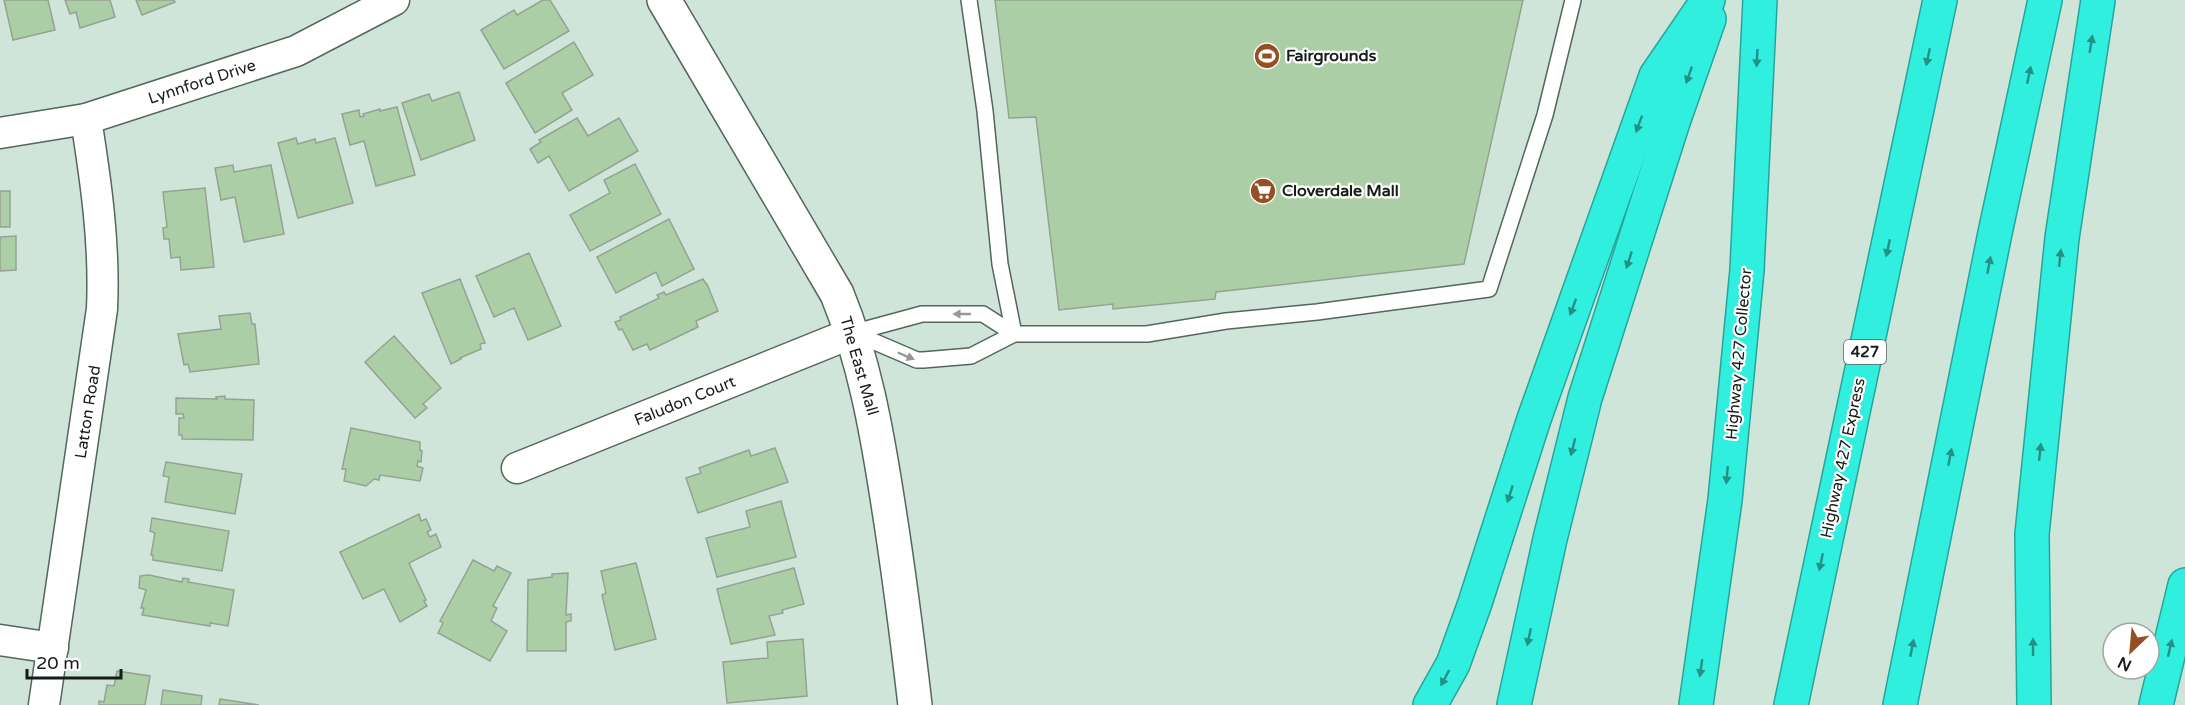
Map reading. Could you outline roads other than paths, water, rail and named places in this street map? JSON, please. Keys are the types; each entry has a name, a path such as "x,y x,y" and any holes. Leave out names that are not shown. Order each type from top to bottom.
{"highway":[{"path":"1430,705 1453,663 1475,603 1534,418 1656,76 1708,0"},
{"path":"1514,705 1550,538 1585,398 1673,122 1716,0"},
{"name":"Highway 427 Collector","path":"1696,705 1725,500 1747,270 1760,0"},
{"name":"Highway 427 Express","path":"1791,705 1940,0"},
{"path":"1900,705 1993,245 2046,0"},
{"path":"2034,705 2032,534 2061,238 2098,0"},
{"path":"2156,705 2185,585"}],"main road":[{"name":"The East Mall","path":"664,0 837,294 852,333 876,427 894,540 915,705"}],"street":[{"name":"Lynnford Drive","path":"0,133 86,119 296,51 393,0"},
{"name":"Latton Road","path":"44,705 102,309 104,279 101,241 86,119"},
{"name":"Faludon Court","path":"517,468 852,333"},
{"path":"0,640 53,648"}],"lane":[{"path":"969,0 985,111 1000,264 1014,334"},
{"path":"852,333 917,360 971,357 1014,334 1147,334 1226,321 1340,309 1489,289 1545,115 1573,0"},
{"path":"852,333 922,314 983,314 1014,334"}],"place":[{"name":"Fairgrounds","path":"1267,56"},
{"name":"Cloverdale Mall","path":"1263,191"}]}
